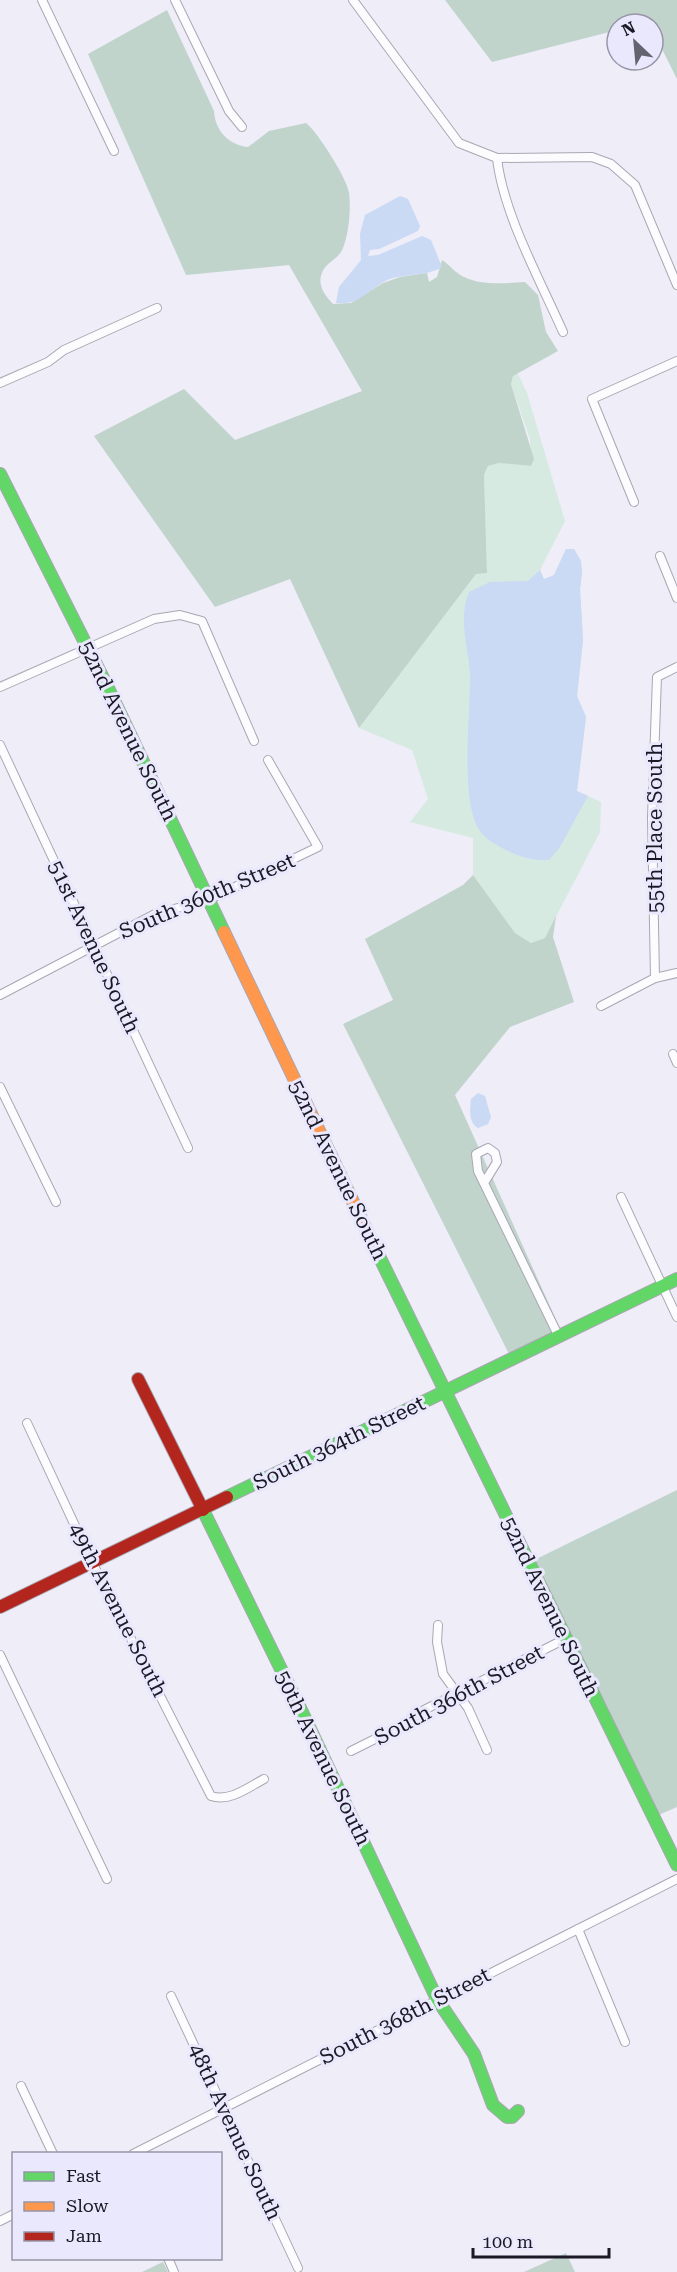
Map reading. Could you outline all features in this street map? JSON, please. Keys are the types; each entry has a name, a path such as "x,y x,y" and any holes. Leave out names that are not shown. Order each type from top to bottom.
{"street":[{"path":"42,0 114,151"},
{"path":"175,0 229,111 242,127"},
{"path":"353,0 459,143 497,158 592,158 611,164 635,185 677,285"},
{"path":"497,158 499,179 512,215 563,332"},
{"path":"0,383 48,362 64,350 157,308"},
{"path":"634,502 592,399 677,361"},
{"name":"52nd Avenue South","path":"0,474 87,647 445,1391 677,1865"},
{"path":"660,556 677,598"},
{"path":"0,687 154,619 180,615 202,621 254,741"},
{"name":"55th Place South","path":"656,978 652,818 657,676 677,667"},
{"name":"51st Avenue South","path":"0,745 188,1148"},
{"name":"South 360th Street","path":"0,995 155,914 208,900 318,847 268,760"},
{"path":"601,1006 656,978 677,973"},
{"path":"673,1054 677,1063"},
{"path":"0,1087 56,1202"},
{"path":"484,1183 558,1335"},
{"path":"621,1197 677,1317"},
{"name":"South 364th Street","path":"0,1606 201,1511 677,1279"},
{"name":"50th Avenue South","path":"138,1379 201,1511 303,1714 438,1999 474,2054 493,2105 507,2117 512,2117 518,2111"},
{"name":"49th Avenue South","path":"27,1423 92,1562 211,1796 228,1798 264,1779"},
{"path":"438,1625 437,1641 443,1674 458,1692 487,1750"},
{"name":"South 366th Street","path":"351,1751 458,1692 566,1639"},
{"path":"0,1655 107,1879"},
{"name":"South 368th Street","path":"138,2152 677,1879"},
{"path":"578,1929 625,2042"},
{"name":"48th Avenue South","path":"171,1996 298,2268"},
{"path":"21,2086 51,2152"}],"green space":[{"path":"445,0 677,0 677,79 665,55 665,12 605,12 605,33 492,62"},
{"path":"167,10 214,111 217,125 224,136 241,146 248,147 269,131 306,123 317,135 338,167 349,193 348,228 341,252 325,268 320,280 323,292 333,304 351,303 383,283 400,277 427,273 429,282 437,277 442,260 471,280 494,283 525,282 538,295 546,332 558,351 513,376 511,384 534,459 531,466 499,463 488,466 484,475 487,573 476,574 359,728 290,579 215,607 94,436 184,389 235,440 362,391 289,265 186,275 88,54"},
{"path":"517,372 527,393 565,521 540,570 544,579 553,577 566,549 574,549 581,561 583,640 577,696 586,717 577,791 601,802 600,832 545,938 531,943 515,933 473,875 473,838 410,822 428,799 412,750 359,728 476,574 487,573 484,475 488,466 499,463 531,466 530,439 511,384"},
{"path":"473,875 515,933 531,943 545,938 556,916 553,937 574,1002 510,1027 455,1095 562,1333 511,1358 343,1024 393,1000 365,939 463,885"},
{"path":"677,1490 677,1807 654,1817 528,1563"},
{"path":"566,2253 575,2272 524,2272"},
{"path":"163,2262 168,2272 142,2272"}],"water":[{"path":"400,196 408,199 420,226 418,231 379,249 370,250 368,256 378,255 422,236 431,240 442,267 429,272 387,280 351,302 336,303 339,287 361,260 360,234 365,215"},
{"path":"566,549 574,549 581,561 583,640 577,696 586,717 577,791 588,796 560,847 549,860 537,860 513,853 490,841 480,831 474,817 468,778 470,673 464,612 469,592 490,582 528,581 540,570 544,579 554,575"},
{"path":"478,1093 485,1096 491,1117 488,1124 478,1128 471,1119 470,1111 471,1099"}],"traffic: fast":[{"path":"0,474 109,690 224,932"},
{"path":"377,1252 677,1865"},
{"path":"227,1497 677,1279"},
{"path":"203,1510 303,1714 437,1999 474,2054 493,2105 507,2117 512,2117 518,2111"}],"traffic: slow":[{"path":"224,932 377,1252"}],"traffic: jam":[{"path":"138,1379 203,1510"},
{"path":"0,1607 227,1497"}]}
